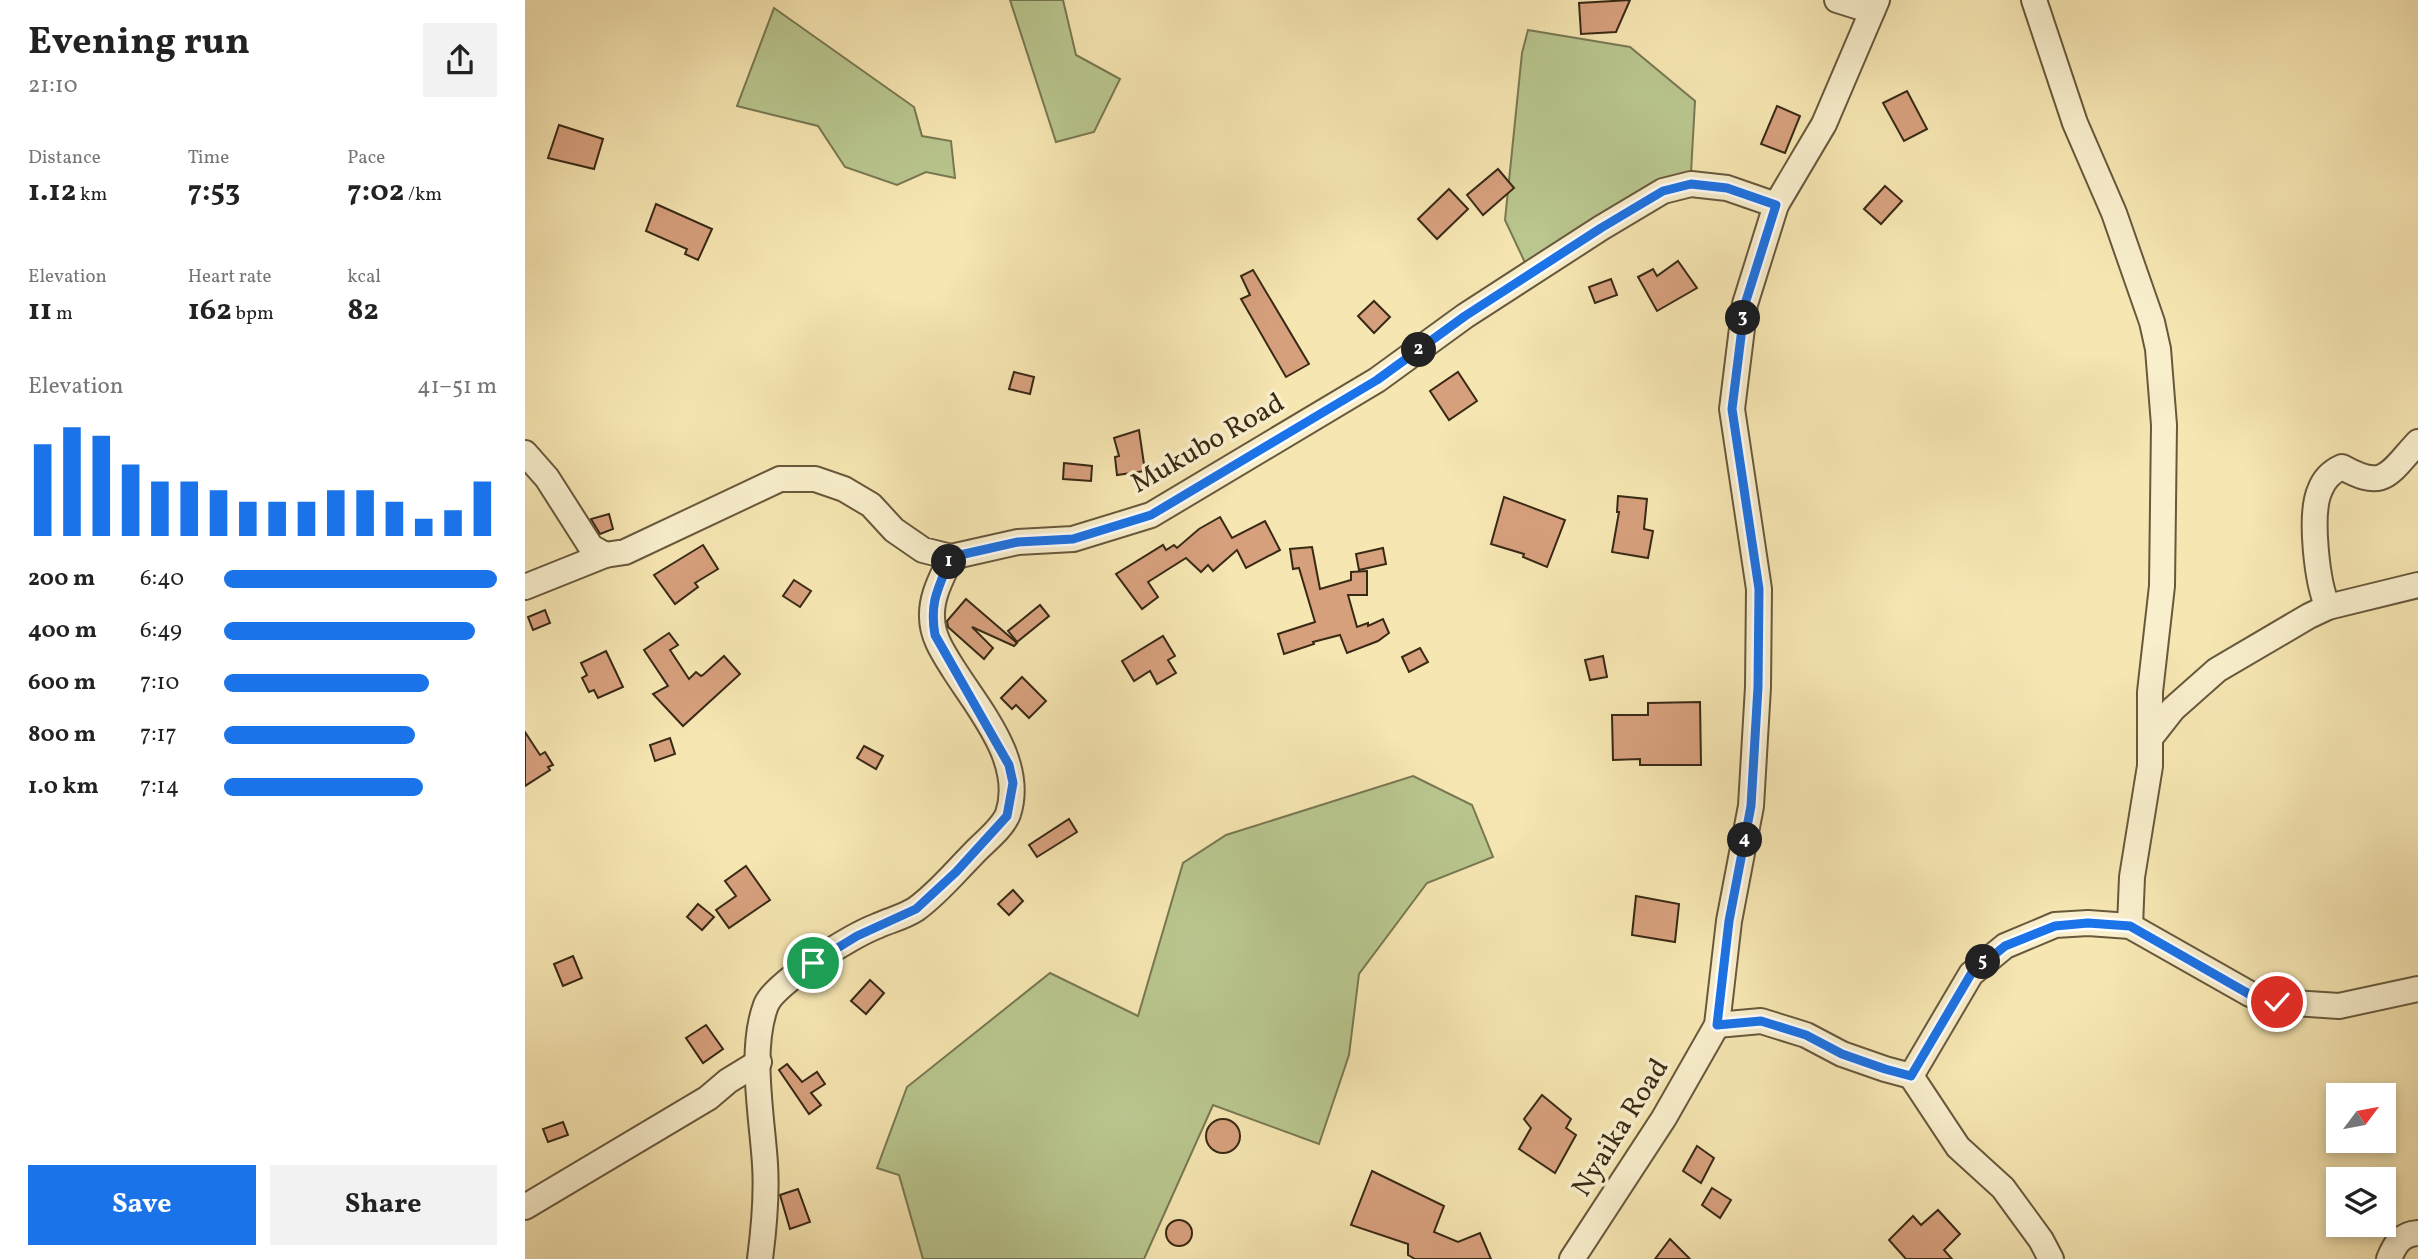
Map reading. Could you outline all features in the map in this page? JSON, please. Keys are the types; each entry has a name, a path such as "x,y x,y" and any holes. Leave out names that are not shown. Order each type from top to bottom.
{"street":[{"path":"1837,0 1875,6 1824,124 1776,205 1745,304 1732,409 1759,589 1758,687 1751,806 1729,921 1717,1025 1761,1021 1806,1035 1842,1054 1911,1076 1958,1147 2003,1188 2042,1240 2051,1259"},
{"path":"2033,0 2075,123 2114,213 2152,322 2158,349 2164,425 2162,586 2150,692 2151,737 2132,877 2130,926"},
{"name":"Mukubo Road","path":"951,557 1018,542 1073,539 1151,515 1377,380 1465,316 1663,191 1691,184 1727,188 1776,205"},
{"path":"2328,607 2323,597 2316,531 2315,506 2320,489 2332,472 2342,467 2363,479 2375,480 2389,473 2418,442"},
{"path":"525,453 547,478 591,547 605,555"},
{"path":"525,587 605,555 625,551 780,480 815,479 844,489 871,505 894,530 923,550 951,557 933,600 935,635 1009,765 1013,783 1007,816 987,840 916,909 857,936 786,982 767,1002 761,1021 759,1062 765,1166 764,1227 760,1259"},
{"path":"2151,737 2173,709 2217,670 2328,607 2418,585"},
{"path":"1911,1076 1971,974 1988,957 2023,937 2055,926 2088,923 2130,926 2249,994 2277,1002 2339,1006 2418,989"},
{"name":"Nyaika Road","path":"1572,1259 1664,1118 1717,1025"},
{"path":"525,1207 708,1098 728,1081 759,1062"},
{"path":"2389,1259 2395,1244 2409,1233 2418,1233"}],"green space":[{"path":"1010,0 1063,0 1076,55 1120,79 1094,132 1056,142"},
{"path":"774,8 914,107 922,136 951,141 955,178 926,172 897,185 845,167 818,126 737,106"},
{"path":"1528,30 1630,47 1695,101 1691,173 1528,269 1505,220 1522,53"},
{"path":"1413,776 1472,805 1493,857 1427,883 1359,974 1349,1055 1319,1144 1213,1105 1144,1259 923,1259 899,1175 877,1168 907,1087 1050,973 1138,1016 1183,863 1226,835"}],"building":[{"path":"1630,0 1616,32 1581,34 1579,3"},
{"path":"1907,91 1927,129 1904,141 1883,103"},
{"path":"1777,106 1800,116 1785,153 1761,144"},
{"path":"559,125 603,139 594,169 548,158"},
{"path":"1498,169 1514,188 1483,215 1467,195"},
{"path":"1885,186 1902,201 1881,224 1864,209"},
{"path":"1449,189 1468,209 1437,239 1418,219"},
{"path":"656,204 712,229 698,260 685,254 687,249 646,231"},
{"path":"1678,261 1697,288 1657,311 1638,277 1653,269 1657,276"},
{"path":"1253,270 1309,364 1286,377 1241,299 1250,295 1241,276"},
{"path":"1611,279 1617,295 1595,303 1589,287"},
{"path":"1374,301 1390,317 1374,333 1358,316"},
{"path":"1014,372 1034,377 1030,394 1009,389"},
{"path":"1458,372 1477,401 1449,420 1430,391"},
{"path":"1139,430 1145,471 1117,475 1115,457 1119,456 1114,438"},
{"path":"1064,463 1092,466 1091,481 1063,479"},
{"path":"1618,496 1647,499 1644,529 1653,531 1648,558 1612,552 1619,512"},
{"path":"1504,497 1565,520 1547,567 1523,557 1524,554 1491,544"},
{"path":"609,514 613,529 600,534 591,519"},
{"path":"1220,517 1232,538 1265,521 1280,550 1246,568 1237,550 1213,571 1208,565 1201,572 1186,558 1148,582 1158,597 1142,609 1116,574 1163,545 1166,550 1174,545 1177,548 1199,529"},
{"path":"703,545 718,569 695,583 698,587 675,604 654,575"},
{"path":"1312,547 1320,589 1351,580 1351,572 1367,571 1367,595 1348,595 1357,627 1368,623 1368,626 1383,619 1389,633 1378,641 1347,653 1340,635 1284,654 1278,634 1315,622 1299,568 1293,569 1290,549"},
{"path":"1383,548 1386,564 1359,570 1356,554"},
{"path":"794,580 811,591 800,607 783,596"},
{"path":"966,599 1017,643 1014,646 972,627 993,648 984,659 948,627 947,621"},
{"path":"1040,605 1049,616 1017,642 1008,631"},
{"path":"545,610 550,623 533,630 528,617"},
{"path":"669,633 678,645 670,650 689,679 696,672 703,675 724,656 740,674 683,726 653,694 668,686 644,650"},
{"path":"1163,636 1175,656 1168,660 1176,673 1157,684 1150,671 1134,681 1122,661"},
{"path":"1420,648 1428,662 1409,672 1402,657"},
{"path":"606,651 623,687 598,698 594,690 589,692 582,678 587,675 581,663"},
{"path":"1603,656 1607,677 1590,680 1585,660"},
{"path":"1022,677 1046,701 1029,718 1016,705 1012,709 1001,698"},
{"path":"1700,702 1701,765 1640,765 1640,759 1613,760 1612,715 1648,715 1648,703"},
{"path":"525,732 540,755 545,752 553,765 548,767 550,770 525,786"},
{"path":"670,738 675,754 655,761 650,745"},
{"path":"864,746 883,756 876,769 857,758"},
{"path":"1069,819 1077,832 1037,857 1029,845"},
{"path":"746,866 770,900 729,928 716,910 736,896 725,881"},
{"path":"1013,890 1023,901 1009,915 998,904"},
{"path":"1636,896 1679,904 1675,942 1632,935"},
{"path":"698,904 714,917 702,930 687,917"},
{"path":"573,956 582,978 563,986 554,964"},
{"path":"870,980 884,993 866,1014 851,1001"},
{"path":"706,1025 723,1049 703,1063 686,1038"},
{"path":"787,1064 802,1082 817,1072 825,1084 811,1093 821,1105 809,1114 779,1070"},
{"path":"1542,1095 1571,1119 1566,1128 1576,1135 1555,1173 1519,1149 1531,1128 1524,1119"},
{"path":"1223,1119 1235,1124 1240,1136 1235,1148 1223,1153 1211,1148 1206,1136 1211,1124"},
{"path":"563,1122 568,1135 548,1142 543,1129"},
{"path":"1697,1146 1714,1158 1701,1183 1683,1171"},
{"path":"1372,1171 1444,1206 1434,1232 1458,1242 1480,1233 1491,1259 1415,1259 1408,1255 1408,1244 1351,1225"},
{"path":"1712,1188 1731,1200 1720,1218 1702,1205"},
{"path":"798,1189 810,1222 790,1229 780,1195"},
{"path":"1938,1210 1960,1234 1944,1250 1952,1259 1906,1259 1889,1240 1913,1216 1921,1225"},
{"path":"1179,1220 1188,1224 1192,1233 1188,1242 1179,1246 1170,1242 1166,1233 1170,1224"},
{"path":"1670,1239 1690,1259 1655,1259"}],"route":[{"path":"813,963 857,936 916,909 956,872 1007,816 1013,783 1009,765 988,725 942,652 935,635 933,600 951,557 1018,542 1073,539 1151,515 1377,380 1465,316 1601,228 1663,191 1691,184 1727,188 1776,205 1745,304 1732,409 1759,589 1758,687 1751,806 1729,921 1717,1025 1761,1021 1806,1035 1842,1054 1911,1076 1971,974 1988,957 2033,933 2055,926 2088,923 2130,926 2249,994 2277,1002"}]}
